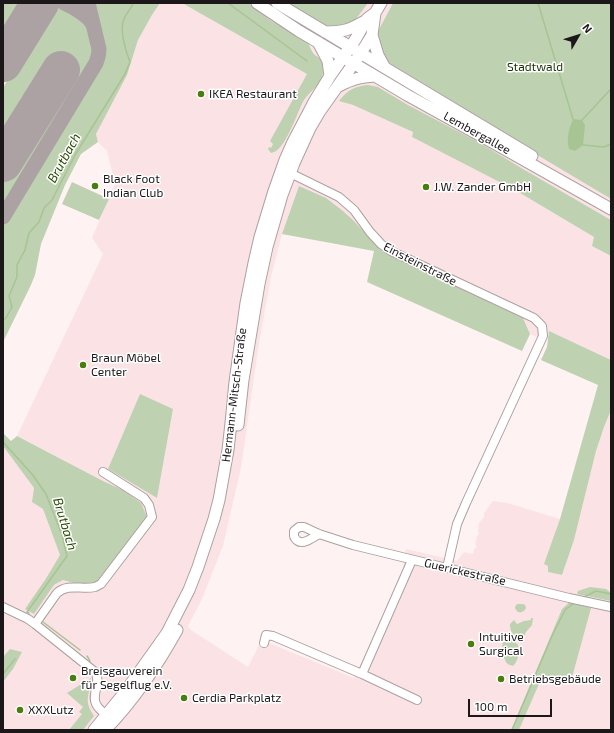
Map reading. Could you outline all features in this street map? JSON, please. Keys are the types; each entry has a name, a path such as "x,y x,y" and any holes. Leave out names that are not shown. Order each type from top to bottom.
{"main road":[{"name":"Lembergallee","path":"258,3 280,19 354,64 611,210"},
{"name":"Lembergallee","path":"277,3 611,202"},
{"name":"Hermann-Mitsch-Straße","path":"94,730 110,718 148,678 185,616 206,568 227,497 240,412 249,312 259,284 295,137 330,76 381,3"},
{"path":"325,32 346,31 371,16"},
{"path":"371,16 372,35 378,55 385,68"},
{"name":"Hermann-Mitsch-Straße","path":"286,171 294,163 310,128 320,111 354,64 372,35"},
{"path":"318,42 328,61 330,76"},
{"path":"337,88 357,78 375,76"},
{"name":"Hermann-Mitsch-Straße","path":"105,730 110,718"}],"street":[{"name":"Einsteinstraße","path":"286,171 339,197 354,210 381,244 391,251 534,318 542,326 543,336 457,524 446,568"},
{"path":"35,624 60,590 71,587 94,587 101,584 152,517 149,505 144,498 103,472"},
{"name":"Guerickestraße","path":"319,534 353,545 412,560 611,607"},
{"path":"362,674 412,560"},
{"path":"3,607 28,619 95,672 98,676 95,695 96,706 110,718"},
{"path":"264,643 266,635 273,636 362,674 417,700"}],"shaded area":[{"path":"3,3 117,3 117,76 3,265"},
{"path":"160,3 182,3 287,63 323,74 322,64 310,45 270,20 249,3 286,3 356,19 368,3 393,3 376,35 389,63 459,105 472,116 611,199 611,220 378,87 340,101 353,105 413,132 412,137 515,190 594,237 592,246 611,256 611,360 550,332 545,339 541,339 530,334 523,318 382,251 343,211 299,186 282,234 271,277 259,343 241,468 223,546 202,599 188,626 191,630 248,667 261,641 354,678 386,612 402,574 406,549 457,561 464,552 473,554 474,549 477,547 475,545 479,534 479,523 493,501 508,503 560,519 555,534 548,565 548,572 562,575 574,540 596,451 611,410 611,730 519,730 542,677 549,676 570,681 562,609 511,730 3,730 3,682 13,669 10,649 3,657 3,446 34,488 33,502 43,509 60,555 45,580 33,614 54,585 63,580 81,585 123,490 17,436 103,254 92,238 115,184 107,151 98,142 96,134 127,75 138,40","holes":["173,409 157,498 108,469"]},
{"path":"573,119 582,120 585,125 583,145 575,151 569,149 568,141 569,130"}],"green space":[{"path":"3,3 26,3 3,41"},
{"path":"91,3 160,3 138,40 127,75 96,134 98,142 81,154 65,185 41,244 35,275 3,342 3,223 102,59 103,50"},
{"path":"182,3 249,3 270,20 306,41 314,54 320,60 323,71 322,77 304,100 286,139 276,151 271,153 268,149 269,147 271,148 273,144 270,141 307,74"},
{"path":"286,3 368,3 356,19 346,27 332,28 316,21"},
{"name":"Stadtwald","path":"393,3 611,3 611,199 472,116 459,105 389,63 383,57 376,35"},
{"path":"59,5 66,6 86,18 90,26 96,55 3,210 3,88 51,9"},
{"path":"368,85 378,87 408,105 480,143 611,220 611,256 592,246 594,237 515,190 412,137 413,132 353,105 339,101 352,89"},
{"path":"72,182 109,199 99,220 62,204"},
{"path":"299,186 326,198 343,211 382,251 523,318 530,334 522,351 367,282 374,251 282,234"},
{"path":"549,331 611,360 611,410 596,451 574,540 562,575 548,572 548,566 544,564 560,519 598,385 541,360 547,347"},
{"path":"140,394 173,409 157,498 108,469"},
{"path":"3,433 11,441 17,436 123,490 141,503 147,517 99,582 81,585 63,580 54,585 34,614 25,609 60,555 43,509 32,502 34,488 3,446"},
{"path":"590,587 606,589 611,593 611,601 577,594 578,591"},
{"path":"570,602 591,608 571,681 549,676 542,677 519,730 511,730 562,609"},
{"path":"517,604 523,604 526,608 521,612 518,612 515,607"},
{"path":"531,618 533,618 532,625 526,632 521,643 513,635 510,624 514,620 517,624 531,620"},
{"path":"505,637 510,637 518,645 518,656 513,666 507,663 504,657 502,645"},
{"path":"10,649 22,652 13,669 3,682 3,657"},
{"path":"91,678 88,703 94,716 83,730 69,730 82,714 79,712 83,707 67,693"}],"waterway":[{"name":"Brutbach","path":"3,320 6,318 12,307 9,296 17,277 17,265 25,250 29,233 39,222 44,208 52,200 75,155 125,74 130,62 125,47 122,29 124,19 133,3"},
{"path":"228,3 307,61"},
{"path":"538,3 573,119"},
{"path":"582,120 611,89"},
{"path":"583,145 604,147 611,144"},
{"name":"Brutbach","path":"3,442 32,474 46,494 62,535 67,556 27,612 29,613"},
{"path":"582,598 596,591 611,594"},
{"path":"512,730 552,636 565,610 574,603"},
{"path":"43,622 80,650"},
{"path":"87,656 90,662"},
{"path":"3,674 15,659"}],"taxiway":[{"path":"36,9 44,3"},
{"path":"64,3 84,15 93,25"},
{"path":"3,217 96,63 99,49 88,3"}],"runway":[{"path":"3,63 40,3"},
{"path":"3,163 61,70"}],"place":[{"name":"IKEA Restaurant","path":"201,94"},
{"name":"Black Foot Indian Club","path":"95,186"},
{"name":"J.W. Zander GmbH","path":"426,187"},
{"name":"Braun Möbel Center","path":"83,365"},
{"name":"Intuitive Surgical","path":"471,644"},
{"name":"Breisgauverein für Segelflug e.V.","path":"73,678"},
{"name":"Betriebsgebäude","path":"501,679"},
{"name":"Cerdia Parkplatz","path":"184,698"},
{"name":"XXXLutz","path":"20,710"}]}
